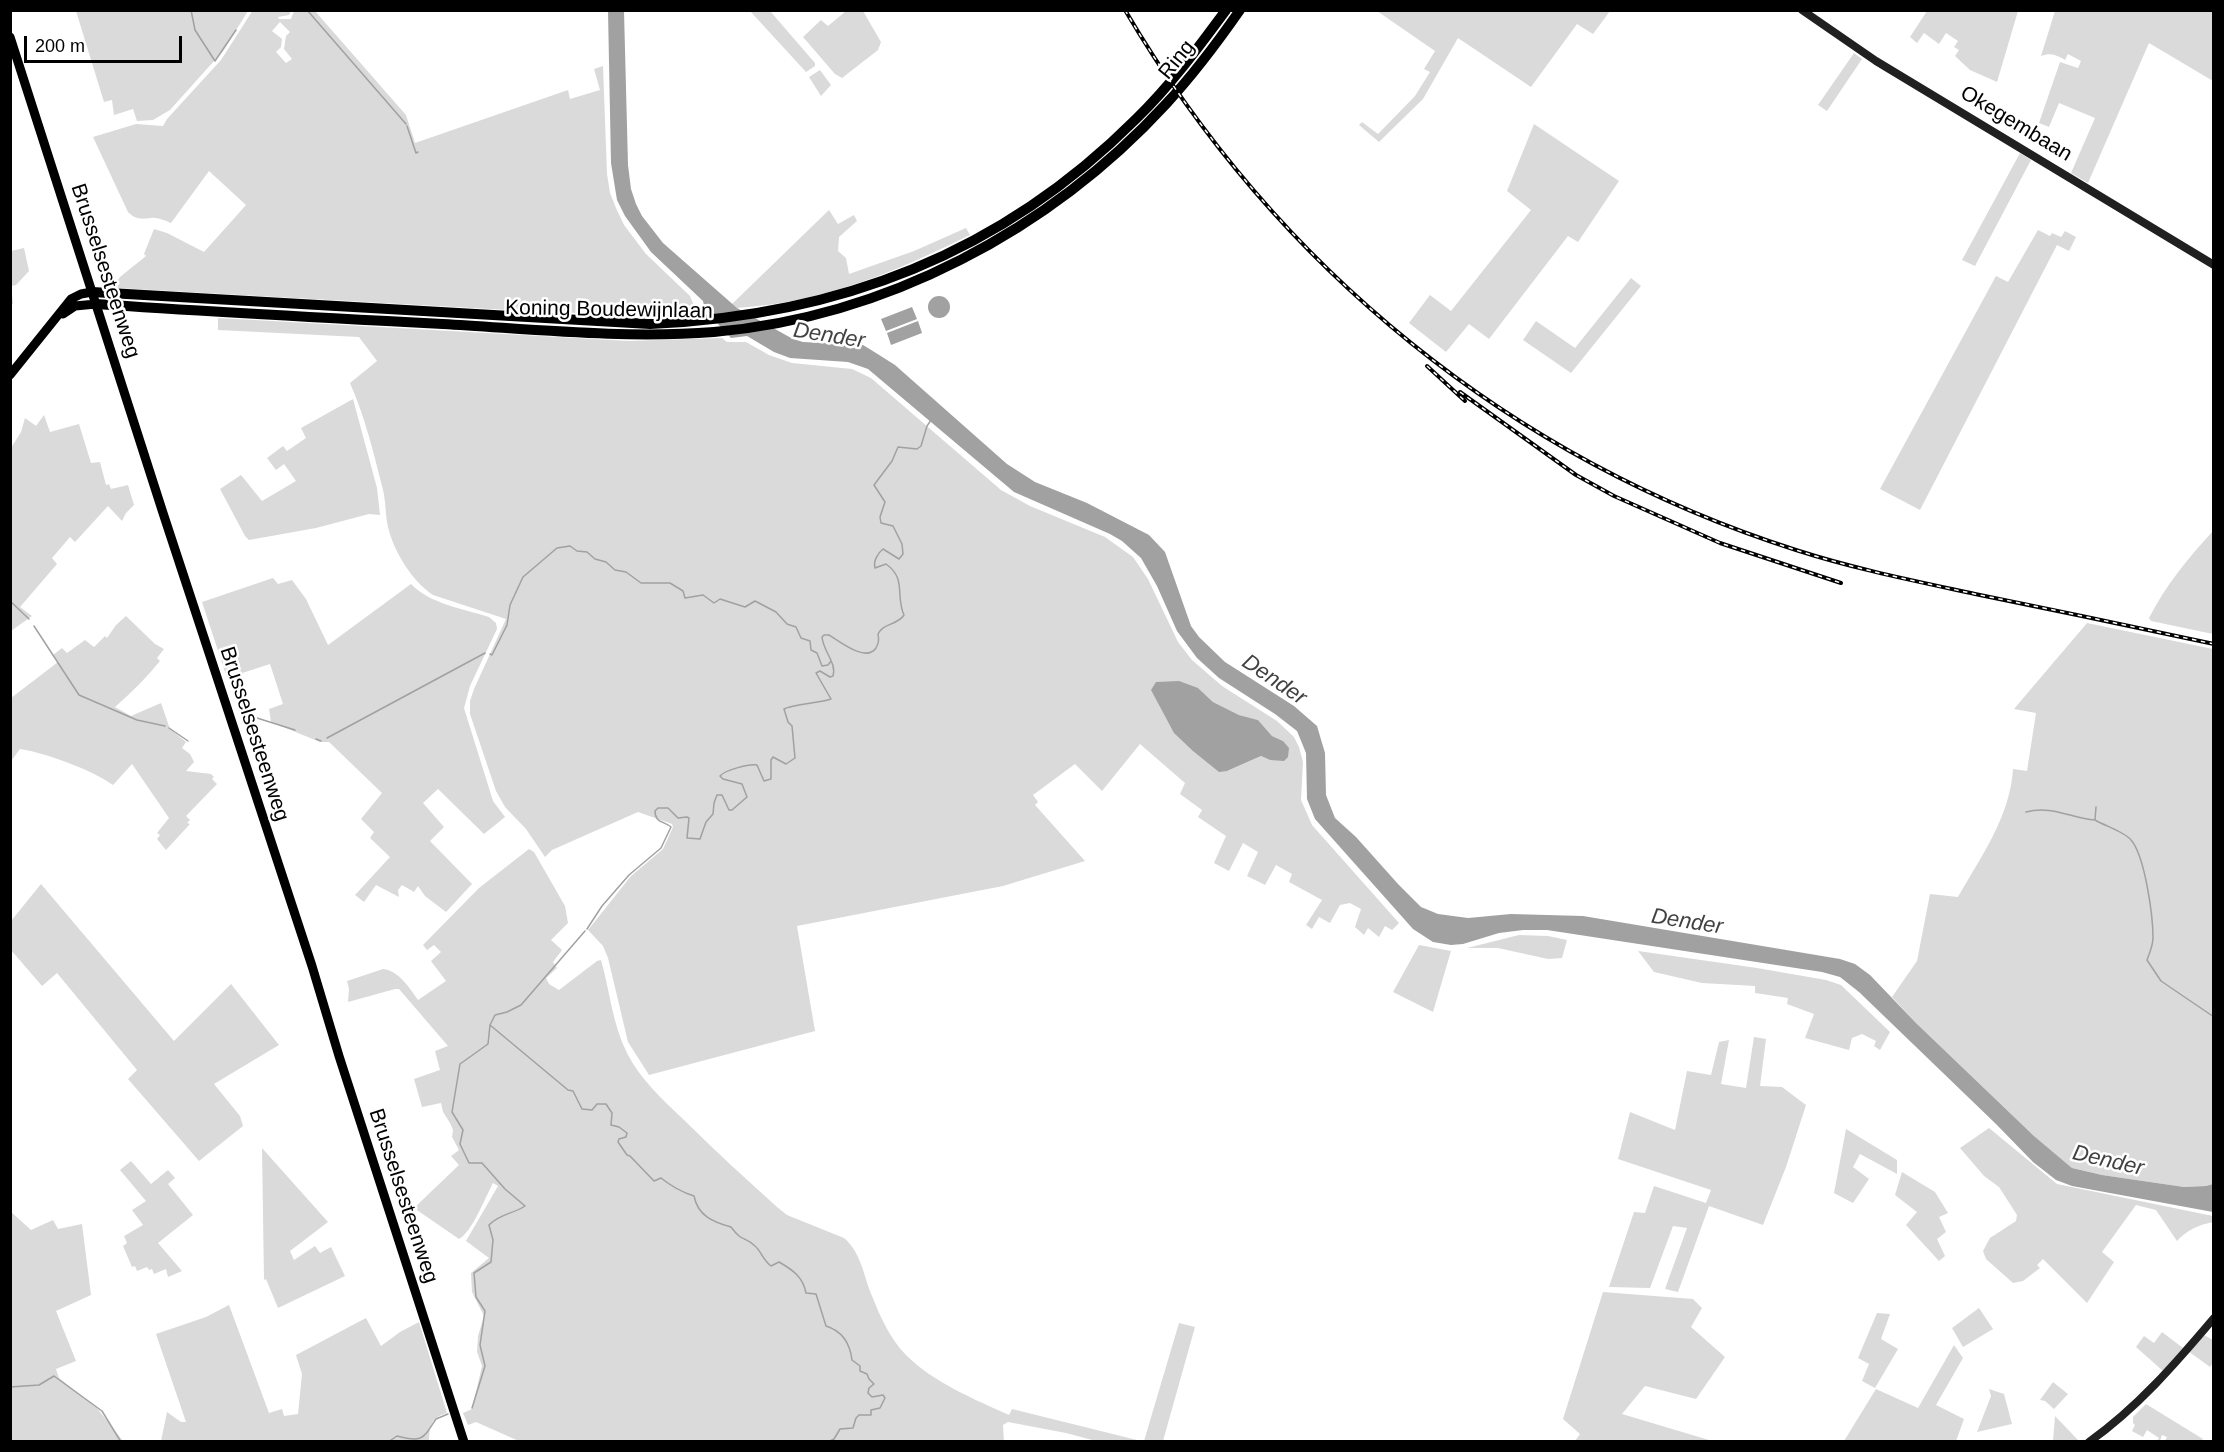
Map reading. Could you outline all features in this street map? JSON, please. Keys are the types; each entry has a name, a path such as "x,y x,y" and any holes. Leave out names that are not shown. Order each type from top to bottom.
{"highway":[{"name":"Ring","path":"1161,102 1226,10"},
{"name":"Ring","path":"1161,102 1194,71 1240,10"},
{"name":"Koning Boudewijnlaan","path":"92,292 650,324 722,319 782,310 851,292 897,276 967,245 1028,208 1063,183 1161,102"},
{"name":"Koning Boudewijnlaan","path":"96,304 608,333 694,333 789,320 856,303 886,292 946,267 997,240 1035,217 1084,180 1122,148 1161,102"}],"main road":[{"name":"Okegembaan","path":"1802,10 1876,61 2214,265"},
{"name":"Brusselsesteenweg","path":"10,37 464,1442"},
{"path":"10,375 71,299 92,292"},
{"path":"58,317 75,306 96,304"},
{"path":"2089,1442 2110,1427 2147,1394 2214,1318"}],"shaded area":[{"path":"76,10 248,11 223,51 170,110 153,120 137,121 133,109 114,115 112,100 104,102"},
{"path":"253,10 291,11 289,15 278,17 279,19 291,19 294,11 315,11 406,115 415,143 568,90 570,99 600,90 594,69 603,66 607,174 610,193 624,225 646,254 690,296 697,313 663,315 544,312 117,288 115,284 120,277 146,256 144,254 154,229 204,252 246,205 209,171 171,223 156,218 136,218 128,212 93,137 136,124 163,126 221,60","holes":["280,22 290,32 286,36 284,49 292,59 286,63 276,52 281,47 282,39 272,31"]},
{"path":"608,11 624,11 628,165 631,189 642,216 663,243 737,308 793,339 803,342 863,345 895,365 1007,464 1035,482 1087,503 1149,535 1165,552 1191,626 1199,637 1225,662 1294,706 1317,726 1325,753 1326,795 1335,818 1356,837 1421,907 1438,914 1468,918 1511,914 1583,916 1840,959 1855,964 1870,975 1916,1023 2034,1136 2072,1168 2102,1175 2184,1187 2213,1184 2213,1212 2072,1186 2056,1180 2033,1162 1859,992 1840,977 1822,972 1547,930 1499,933 1463,944 1451,945 1433,942 1413,929 1315,819 1307,799 1306,753 1297,731 1219,678 1197,658 1177,631 1157,586 1141,558 1122,541 1014,492 868,369 848,362 790,358 774,352 747,336 731,338 705,310 703,301 651,252 625,216 617,200 611,163"},
{"path":"750,11 770,11 815,63 815,66 806,72"},
{"path":"846,11 863,11 881,42 878,50 842,78 835,74 803,37 821,20 828,26"},
{"path":"1377,11 1610,11 1593,34 1577,24 1531,87 1458,38 1423,99 1379,142 1359,125 1362,122 1378,134 1415,96 1430,72 1424,69 1435,51"},
{"path":"1927,11 2018,11 1997,82 1970,70 1955,56 1959,50 1954,47 1958,41 1946,33 1939,44 1924,33 1917,43 1910,37"},
{"path":"2055,11 2213,11 2213,81 2149,43 2088,183 2071,173 2095,118 2059,103 2049,127 2039,123 2060,62 2078,68 2081,61 2068,54 2065,60 2048,54 2041,56"},
{"path":"1854,53 1862,59 1827,111 1818,105"},
{"path":"820,70 831,85 821,96 809,77"},
{"path":"1534,124 1619,181 1578,242 1568,236 1489,339 1469,324 1446,352 1409,323 1430,295 1451,311 1531,210 1507,191"},
{"path":"2020,153 2031,160 1975,266 1962,260"},
{"path":"829,210 838,224 854,215 857,221 839,237 838,251 846,258 849,274 914,251 966,228 970,235 909,264 845,288 777,304 737,308 732,304"},
{"path":"2038,230 2050,236 2052,233 2061,237 2065,231 2076,237 2069,251 2057,245 1920,510 1880,489 1996,276 2008,282"},
{"path":"24,248 29,271 16,285 11,286 11,251"},
{"path":"1631,278 1641,286 1571,373 1523,340 1536,321 1575,348"},
{"path":"939,296 947,299 950,307 947,315 939,318 931,315 928,307 931,299"},
{"path":"912,307 917,319 886,331 881,319"},
{"path":"218,318 629,341 722,338 727,342 746,342 769,355 792,363 852,369 871,378 1001,490 1030,506 1105,537 1133,557 1148,579 1178,642 1192,660 1222,686 1277,721 1294,737 1303,762 1301,800 1312,825 1399,923 1392,930 1385,926 1379,937 1368,928 1364,935 1355,927 1361,909 1350,903 1340,905 1330,923 1319,917 1312,929 1306,925 1322,900 1289,882 1292,874 1276,865 1265,885 1247,876 1258,852 1243,843 1229,871 1214,863 1226,836 1198,817 1202,810 1180,794 1185,783 1140,744 1102,791 1075,764 1033,795 1038,802 1035,805 1085,861 1003,886 797,926 815,1031 649,1075 628,1042 608,958 603,946 588,930 631,876 663,849 673,827 672,824 638,812 552,850 545,857 526,829 505,807 496,791 470,714 470,701 474,689 506,619 433,595 411,574 399,556 391,537 373,449 350,383 377,361 359,337 218,330","holes":["1198,688 1213,702 1239,715 1258,720 1272,736 1283,741 1270,760 1261,756 1227,771"]},
{"path":"918,321 922,333 891,345 887,333"},
{"path":"353,399 377,488 380,515 369,514 316,528 249,540 220,489 241,475 262,501 296,481 284,464 276,470 267,458 283,446 287,451 306,438 301,428"},
{"path":"44,415 50,432 79,424 91,463 100,462 106,485 109,484 111,489 128,485 134,505 122,521 108,506 75,542 70,537 52,558 57,564 20,607 32,616 11,631 11,448 21,432 25,418 36,426"},
{"path":"2213,531 2213,634 2151,621 2149,618 2155,606 2170,583"},
{"path":"273,578 278,584 292,580 306,599 328,645 411,584 437,601 489,617 496,623 497,629 470,686 464,708 493,801 505,817 484,834 438,789 423,803 444,827 430,841 472,884 446,912 425,896 418,886 414,892 402,885 398,890 399,897 376,885 364,902 355,895 390,857 370,838 374,832 361,819 382,793 329,742 320,742 271,722 269,709 283,704 270,664 227,678 202,602"},
{"path":"126,616 155,644 164,649 157,658 160,661 155,667 115,707 131,716 161,703 170,729 186,742 182,748 190,754 194,762 186,771 211,774 217,784 186,816 190,820 187,823 190,824 166,850 157,839 160,835 157,833 169,818 132,764 113,785 81,768 31,751 20,749 11,761 11,698 58,662 53,655 62,648 67,653 85,640 94,647 105,636 107,638"},
{"path":"2087,623 2213,649 2213,1184 2206,1186 2184,1187 2102,1175 2072,1168 2034,1136 1892,997 1917,961 1930,894 1958,897 2000,820 2011,787 2013,769 2027,771 2036,713 2014,709"},
{"path":"1179,681 1198,688 1213,702 1239,715 1258,720 1272,736 1283,741 1289,748 1288,757 1284,761 1270,760 1261,756 1227,771 1219,772 1174,733 1151,690 1156,682"},
{"path":"529,849 534,852 565,906 568,923 551,940 562,950 553,962 557,968 546,978 549,984 559,990 601,960 622,1042 632,1062 645,1080 706,1141 787,1215 844,1238 850,1244 858,1257 872,1296 890,1335 906,1355 942,1382 1009,1415 1012,1409 1141,1441 1096,1441 1008,1422 1003,1425 1004,1442 521,1442 476,1422 468,1425 463,1413 472,1409 482,1366 477,1352 478,1336 484,1316 472,1292 471,1273 489,1258 466,1241 498,1186 493,1183 469,1229 459,1239 414,1208 459,1165 451,1156 459,1150 452,1137 453,1130 443,1112 441,1103 422,1107 414,1079 440,1070 435,1051 448,1046 399,989 348,1002 347,981 383,969 389,970 403,980 418,1000 446,981 431,961 441,952 434,945 427,950 423,945 479,888"},
{"path":"41,884 174,1041 231,984 279,1045 214,1084 240,1116 243,1126 199,1161 128,1079 137,1070 57,973 42,986 11,950 11,921"},
{"path":"1519,935 1548,936 1567,940 1562,958 1548,959 1498,948 1467,948"},
{"path":"1419,945 1451,951 1433,1012 1393,992"},
{"path":"1638,951 1826,980 1841,985 1890,1032 1880,1050 1874,1046 1876,1041 1862,1034 1852,1038 1849,1050 1805,1038 1814,1014 1787,1004 1788,998 1755,993 1755,986 1702,983 1654,972"},
{"path":"1754,1037 1766,1039 1760,1086 1782,1087 1806,1105 1786,1167 1763,1225 1709,1206 1678,1292 1665,1289 1687,1228 1673,1226 1650,1288 1609,1287 1634,1212 1645,1213 1654,1186 1706,1203 1711,1190 1618,1159 1630,1112 1675,1130 1687,1071 1711,1075 1719,1042 1729,1040 1721,1084 1746,1088"},
{"path":"1989,1128 2057,1184 2213,1216 2213,1222 2194,1228 2177,1241 2156,1210 2136,1205 2102,1252 2114,1262 2087,1303 2043,1259 2037,1265 2040,1268 2023,1281 2013,1283 1986,1259 1983,1251 1990,1238 2016,1221 2017,1215 1999,1187 1984,1176 1960,1148"},
{"path":"1846,1129 1897,1160 1897,1174 1860,1154 1853,1167 1869,1179 1853,1203 1834,1193"},
{"path":"262,1148 328,1222 290,1251 294,1260 315,1246 320,1253 331,1247 345,1276 278,1308 266,1279 264,1280"},
{"path":"131,1161 151,1184 168,1170 175,1178 168,1184 193,1215 158,1243 182,1271 168,1277 166,1269 154,1274 152,1269 149,1270 147,1267 137,1271 135,1266 132,1267 123,1246 127,1243 124,1236 143,1225 132,1210 146,1201 120,1170"},
{"path":"1902,1172 1935,1192 1948,1213 1939,1217 1946,1232 1937,1239 1945,1256 1939,1261 1906,1225 1917,1212 1895,1195"},
{"path":"10,1211 31,1230 53,1220 58,1229 82,1224 91,1295 56,1311 76,1361 56,1369 59,1378 97,1408 123,1441 11,1441"},
{"path":"1603,1292 1693,1299 1702,1308 1691,1327 1725,1357 1696,1399 1645,1386 1622,1414 1708,1441 1575,1441 1580,1434 1563,1419"},
{"path":"229,1305 269,1413 282,1409 284,1416 298,1414 302,1374 296,1355 366,1318 381,1346 419,1322 447,1413 437,1417 432,1423 429,1441 161,1441 167,1412 181,1422 186,1422 156,1334 206,1317"},
{"path":"1979,1308 1993,1329 1963,1347 1952,1328"},
{"path":"1877,1313 1890,1314 1881,1339 1898,1349 1875,1388 1862,1381 1869,1364 1858,1358"},
{"path":"1179,1323 1195,1327 1163,1441 1144,1441"},
{"path":"2162,1332 2183,1348 2163,1371 2136,1347 2144,1336 2154,1343"},
{"path":"2204,1335 2213,1340 2213,1363 2210,1367 2188,1351"},
{"path":"1954,1345 1963,1358 1936,1405 1964,1419 1956,1441 1844,1441 1876,1389 1918,1408"},
{"path":"2053,1382 2068,1394 2054,1409 2045,1401 2040,1400"},
{"path":"1989,1389 2004,1394 2012,1424 1977,1432 1991,1396"},
{"path":"2146,1404 2203,1439 2201,1441 2165,1441 2167,1437 2162,1435 2160,1441 2157,1441 2159,1438 2147,1430 2143,1437 2132,1431 2135,1425 2133,1417"},
{"path":"2055,1416 2079,1441 2053,1441"}],"waterway":[{"path":"191,10 195,30 215,61 236,30"},
{"path":"307,10 406,124"},
{"path":"407,126 416,153 418,152"},
{"path":"587,929 602,906 629,875 661,848 671,827 657,818 655,811 658,808 668,808 678,818 689,818 687,838 700,839 706,822 713,814 717,795 722,795 729,810 747,797 742,784 720,776 737,768 757,765 764,781 771,779 773,757 786,764 795,758 792,726 788,722 784,709 831,699 816,673 820,671 830,677 833,676 833,666 823,642 824,635 829,635 859,652 872,652 877,646 880,630 898,621 904,615 896,575 886,564 875,568 876,557 883,549 899,559 903,554 902,544 893,526 881,523 880,517 885,502 874,485 892,461 898,447 917,449 921,446 931,420"},
{"path":"490,654 492,655 507,625 510,605 523,577 557,548 570,546 606,562 615,570 626,572 641,583 670,583 683,591 685,598 703,595 714,603 720,599 745,607 755,601 776,612 787,624 796,627 801,638 810,641 811,650 817,653 822,666 828,665 831,661"},
{"path":"10,601 29,619"},
{"path":"34,626 79,695 137,720 165,726"},
{"path":"327,738 485,653"},
{"path":"257,718 295,730"},
{"path":"169,728 188,741"},
{"path":"316,739 321,741"},
{"path":"2096,807 2095,820 2128,837 2140,859 2150,902 2153,928 2152,944 2147,960 2161,981 2214,1017"},
{"path":"2026,812 2044,810 2095,820"},
{"path":"472,1408 485,1366 480,1345 485,1311 476,1297 474,1273 491,1262 493,1240 489,1225 525,1206 505,1189 482,1163 469,1163 460,1144 463,1130 452,1112 460,1064 488,1044 490,1025 495,1015 521,1005 585,931"},
{"path":"490,1025 568,1090 573,1091 582,1109 592,1110 597,1104 606,1104 612,1113 611,1125 627,1133 626,1137 619,1139 618,1142 627,1155 654,1181 661,1178 694,1196 699,1209 707,1217 731,1227 738,1235 755,1246 771,1266 779,1262 784,1265 800,1278 806,1293 816,1294 826,1326 837,1331 844,1338 852,1360 860,1366 860,1371 867,1374 874,1384 869,1388 868,1393 872,1397 883,1395 885,1398 880,1408 871,1410 871,1415 859,1415 853,1428 840,1429 834,1439 828,1442"},
{"path":"10,1387 39,1385 54,1376 102,1411 121,1442"},
{"path":"388,1442 397,1436 421,1438 436,1419 448,1414"}],"railway":[{"path":"1125,10 1186,104 1254,190 1329,270 1411,343 1499,407 1592,464 1692,511 1818,557 1908,579 2214,644"},
{"path":"1427,366 1465,401"},
{"path":"1460,392 1576,475 1614,496 1720,543 1841,583"}],"water label":[{"name":"Dender","path":"829,336"},
{"name":"Dender","path":"1274,680"},
{"name":"Dender","path":"1687,922"},
{"name":"Dender","path":"2108,1161"}]}
